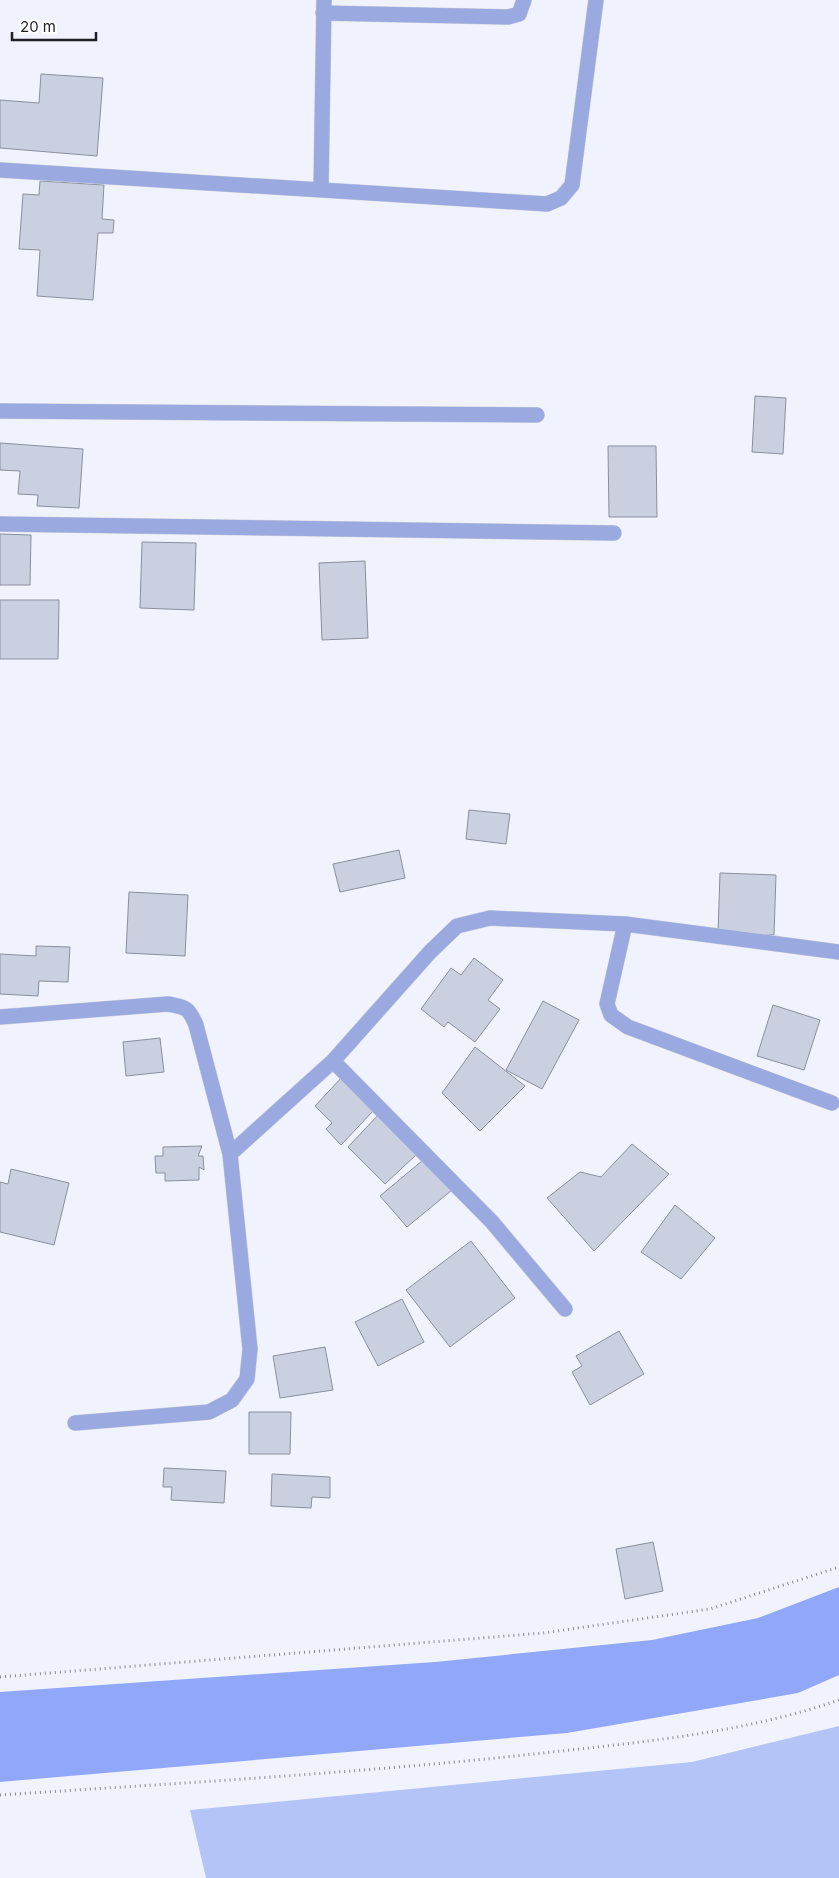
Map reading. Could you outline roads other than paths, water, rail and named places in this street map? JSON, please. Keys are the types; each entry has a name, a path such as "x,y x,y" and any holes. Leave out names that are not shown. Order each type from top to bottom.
{"street":[{"path":"321,189 324,7 508,17 519,14 524,0"},
{"path":"0,170 547,204 561,198 572,186 596,0"},
{"path":"0,410 537,415"},
{"path":"0,524 614,534"},
{"path":"230,1154 334,1061 430,952 457,926 490,918 625,924 839,952"},
{"path":"625,924 607,1004 611,1015 628,1026 832,1103"},
{"path":"0,1017 168,1004 182,1006 191,1012 196,1025 230,1154 250,1349 247,1379 232,1400 209,1412 74,1423"},
{"path":"334,1061 492,1222 565,1309"}]}
